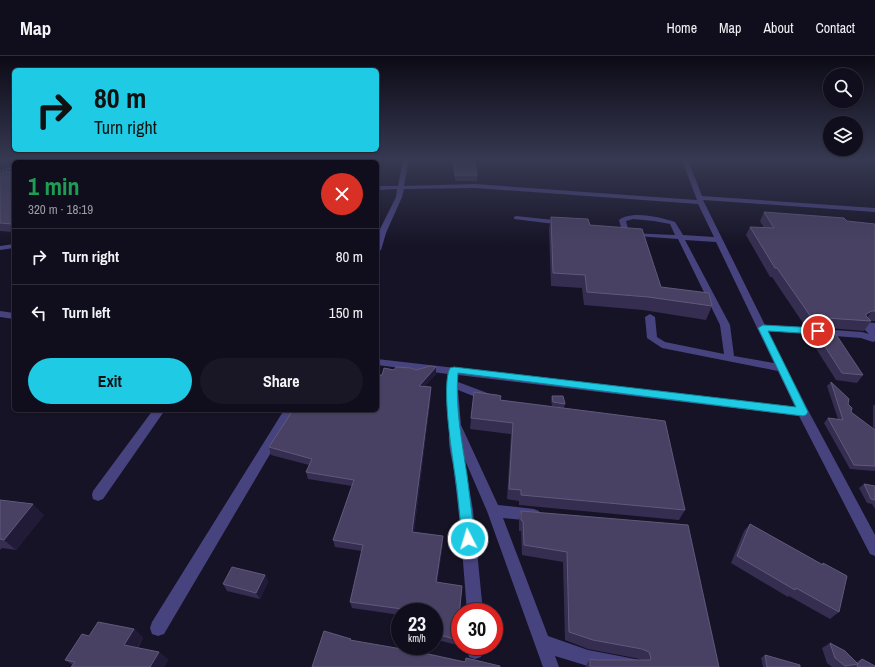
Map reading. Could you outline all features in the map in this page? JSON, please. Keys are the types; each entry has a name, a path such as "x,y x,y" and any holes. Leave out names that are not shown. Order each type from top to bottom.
{"street":[{"path":"379,232 399,197 401,189"},
{"path":"516,189 875,210"},
{"path":"696,189 803,412 875,549"},
{"path":"720,240 680,237 622,233 622,220 628,217 635,217 664,220 673,223 680,237 725,325 729,358"},
{"path":"516,218 573,224"},
{"path":"0,248 12,246"},
{"path":"0,314 12,316"},
{"path":"650,317 652,338 662,345 782,368"},
{"path":"763,328 855,334 873,339 875,335 865,326 875,326"},
{"path":"379,362 803,412"},
{"path":"454,370 452,384 456,447 466,510 474,603"},
{"path":"452,384 493,400"},
{"path":"98,495 158,412"},
{"path":"158,628 289,412"},
{"path":"455,424 494,511 551,667"},
{"path":"494,511 549,516"},
{"path":"543,642 558,649 604,662 635,667"}],"building":[{"path":"0,189 12,189 12,224 0,223"},
{"path":"764,212 844,218 847,221 875,224 875,311 866,314 871,321 811,317 777,268 775,268 750,227 774,228"},
{"path":"551,217 588,219 590,225 642,229 661,287 709,293 712,306 648,297 587,292 585,275 553,273"},
{"path":"813,328 833,330 863,375 842,373"},
{"path":"430,366 436,367 419,386 431,387 412,532 443,536 436,582 462,586 460,603 451,603 451,638 443,636 443,603 391,603 391,607 350,602 363,545 333,540 354,480 306,472 312,459 269,447 292,412 379,412 379,375 382,375 384,368 394,370 396,367 411,368 416,370"},
{"path":"831,382 849,399 848,404 852,408 851,412 875,430 875,466 854,465 828,418 843,420"},
{"path":"474,392 501,396 500,400 665,421 685,510 521,495 521,490 509,489 513,423 471,418"},
{"path":"552,396 563,396 565,404 553,402"},
{"path":"864,484 875,486 875,500 871,499"},
{"path":"0,500 33,504 4,540 0,539"},
{"path":"521,511 688,525 719,667 590,667 590,659 650,660 651,658 649,652 642,649 593,640 569,632 567,552 524,545"},
{"path":"750,524 823,565 823,563 847,576 839,612 796,588 795,590 737,556"},
{"path":"232,567 265,575 256,593 223,584"},
{"path":"98,622 134,629 124,645 159,652 150,667 71,667 75,662 65,660 82,634 89,636"},
{"path":"324,631 351,639 350,640 391,647 391,655 433,655 465,662 466,658 500,666 500,667 312,667"},
{"path":"830,643 845,651 858,664 845,666 835,658"},
{"path":"765,655 800,665 800,667 767,667"},
{"path":"862,659 875,667 857,667"}],"route":[{"path":"468,539 466,510 456,447 452,384 454,370 803,412 763,328 818,331"}]}
